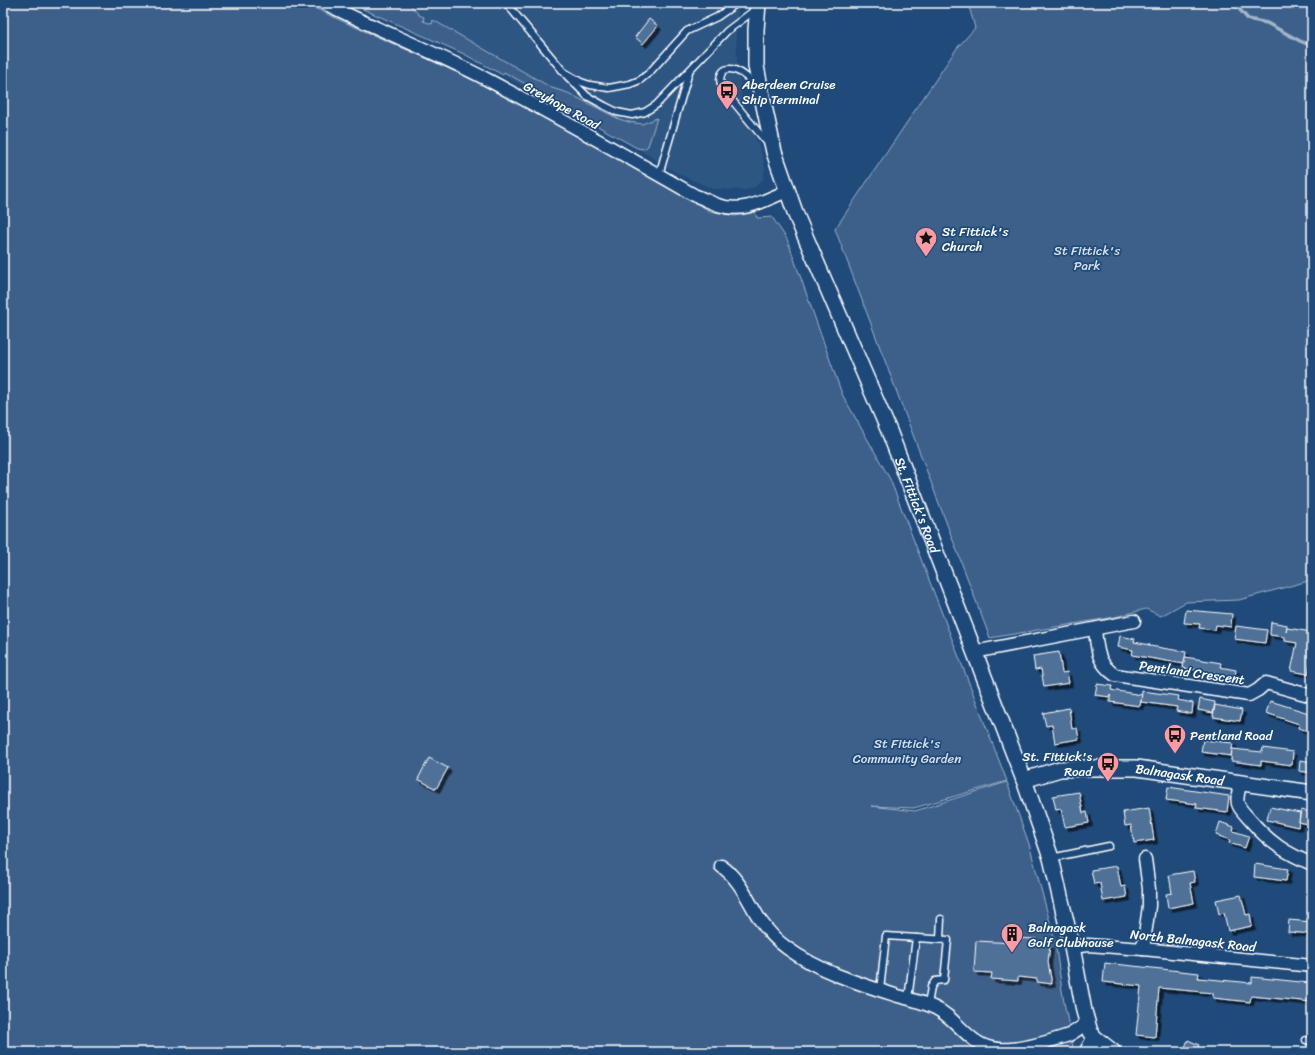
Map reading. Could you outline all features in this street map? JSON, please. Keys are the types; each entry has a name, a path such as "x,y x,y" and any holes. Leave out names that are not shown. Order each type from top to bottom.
{"street":[{"name":"Greyhope Road","path":"324,3 487,79 694,195 712,203 723,207 748,207 787,191"},
{"name":"St. Fittick's Road","path":"758,6 756,58 760,92 774,152 796,215 889,431 1024,780 1050,858 1072,947 1087,1023 1090,1032 1095,1038"},
{"path":"974,652 1134,621"},
{"name":"Pentland Crescent","path":"1095,629 1096,646 1100,661 1115,675 1249,695 1266,683 1312,696"},
{"name":"Balnagask Road","path":"1024,780 1060,769 1137,768 1312,793"},
{"path":"1241,782 1238,804 1249,819 1277,846 1291,855 1312,864"},
{"path":"1143,949 1149,906 1149,889 1144,858"},
{"path":"721,866 729,871 736,880 770,933 787,948 820,968 880,990 934,1007 951,1019 973,1040 984,1046 999,1049 1024,1047 1070,1034 1087,1023"},
{"name":"North Balnagask Road","path":"1072,947 1088,945 1143,949 1312,966"},
{"path":"1087,1052 1095,1038 1113,1052"}],"lane":[{"path":"506,3 575,85 587,96 617,112 632,115 645,112 656,105 730,28 758,6"},
{"path":"726,10 731,3"},
{"path":"562,70 581,82 590,85 617,88 630,84 640,80 649,73 687,31 717,17 737,3"},
{"path":"760,92 749,79 733,69 725,70 720,76 720,82 723,89 774,152"},
{"path":"659,175 690,70"},
{"path":"1050,858 1109,846"},
{"path":"940,939 942,919"},
{"path":"880,990 886,936 948,940 944,980 935,981 930,987 928,1005"},
{"path":"908,999 916,938"}],"shaded area":[{"path":"349,3 739,3 736,29 737,60 742,99 763,158 765,168 763,179 755,187 746,190 712,189 678,174 637,148 464,54"}],"green space":[{"name":"St Fittick's Community Garden","path":"3,3 304,3 453,70 502,94 710,211 735,216 755,212 757,218 772,217 787,239 842,394 890,479 1007,781 914,808 871,806 915,811 1007,782 1029,844 1055,941 1063,997 1074,1052 3,1052"},
{"path":"349,3 409,3 419,15 424,17 423,21 432,24 433,20 552,88 568,93 619,119 629,122 642,124 657,118 648,146 644,149 637,148 561,106 562,104 504,72 503,75 464,54"},
{"name":"St Fittick's Park","path":"968,3 1312,3 1312,580 1239,600 1186,602 1161,616 1146,609 1115,617 990,638 835,229 957,48 975,28"}],"building":[{"path":"649,19 658,26 643,44 635,37"},
{"path":"1186,610 1232,614 1231,627 1216,625 1215,630 1199,628 1200,624 1184,623"},
{"path":"1271,622 1287,625 1286,632 1287,628 1312,632 1312,655 1308,674 1291,671 1297,643 1285,641 1285,637 1270,635"},
{"path":"1236,626 1267,630 1265,643 1234,639"},
{"path":"1120,636 1135,639 1134,642 1150,646 1186,652 1184,664 1132,655 1133,650 1118,647"},
{"path":"1059,652 1062,673 1067,672 1069,683 1044,687 1041,669 1035,670 1033,656"},
{"path":"1185,657 1221,663 1220,667 1236,670 1234,681 1218,678 1219,674 1183,668"},
{"path":"1097,684 1112,686 1111,690 1142,695 1140,706 1110,702 1110,697 1095,695"},
{"path":"1142,691 1179,696 1178,700 1193,703 1192,714 1176,711 1177,707 1141,702"},
{"path":"1200,699 1215,702 1213,713 1198,710"},
{"path":"1270,701 1312,714 1312,732 1298,728 1299,724 1266,713"},
{"path":"1215,705 1242,710 1240,721 1213,717"},
{"path":"1069,708 1072,729 1077,728 1079,739 1055,743 1052,725 1046,726 1043,713"},
{"path":"1203,740 1233,743 1231,756 1201,752"},
{"path":"1263,748 1293,752 1292,765 1261,761 1261,765 1231,761 1232,749 1262,752"},
{"path":"429,758 448,768 436,789 418,779"},
{"path":"1300,760 1312,762 1312,773 1299,771"},
{"path":"1168,787 1229,796 1227,812 1196,808 1197,804 1166,800"},
{"path":"1079,792 1083,813 1087,812 1089,823 1065,827 1061,809 1056,810 1053,796"},
{"path":"1270,807 1300,813 1298,827 1267,820"},
{"path":"1149,808 1154,840 1134,843 1131,825 1125,826 1123,812"},
{"path":"1301,810 1312,812 1312,825 1299,822"},
{"path":"1220,822 1234,827 1233,831 1249,836 1245,848 1229,843 1230,840 1216,835"},
{"path":"1255,864 1288,869 1286,881 1254,877"},
{"path":"1117,866 1121,887 1125,886 1127,897 1103,901 1100,883 1094,884 1091,870"},
{"path":"1193,871 1195,882 1190,883 1194,903 1168,908 1166,894 1172,893 1169,875"},
{"path":"1241,895 1246,915 1250,914 1252,926 1228,931 1224,913 1219,914 1216,900"},
{"path":"1289,920 1312,922 1312,934 1288,932"},
{"name":"Balnagask Golf Clubhouse","path":"1015,938 1036,939 1035,945 1050,945 1048,962 1052,984 1037,982 1037,979 1018,977 1018,981 991,979 992,973 974,972 976,941 1014,943"},
{"path":"1105,963 1199,973 1198,978 1252,983 1252,977 1310,983 1310,988 1312,988 1312,1002 1251,996 1250,1002 1213,998 1213,993 1159,988 1155,1037 1136,1035 1141,986 1103,982"},
{"path":"1188,1040 1199,1045 1196,1052 1183,1052"}],"waterway":[{"path":"1234,3 1248,19 1267,23 1312,46"}],"place":[{"name":"Aberdeen Cruise Ship Terminal","path":"727,110"},
{"name":"St Fittick's Church","path":"926,258"},
{"name":"Pentland Road","path":"1175,754"},
{"name":"St. Fittick's Road","path":"1108,782"},
{"name":"Balnagask Golf Clubhouse","path":"1012,954"}]}
